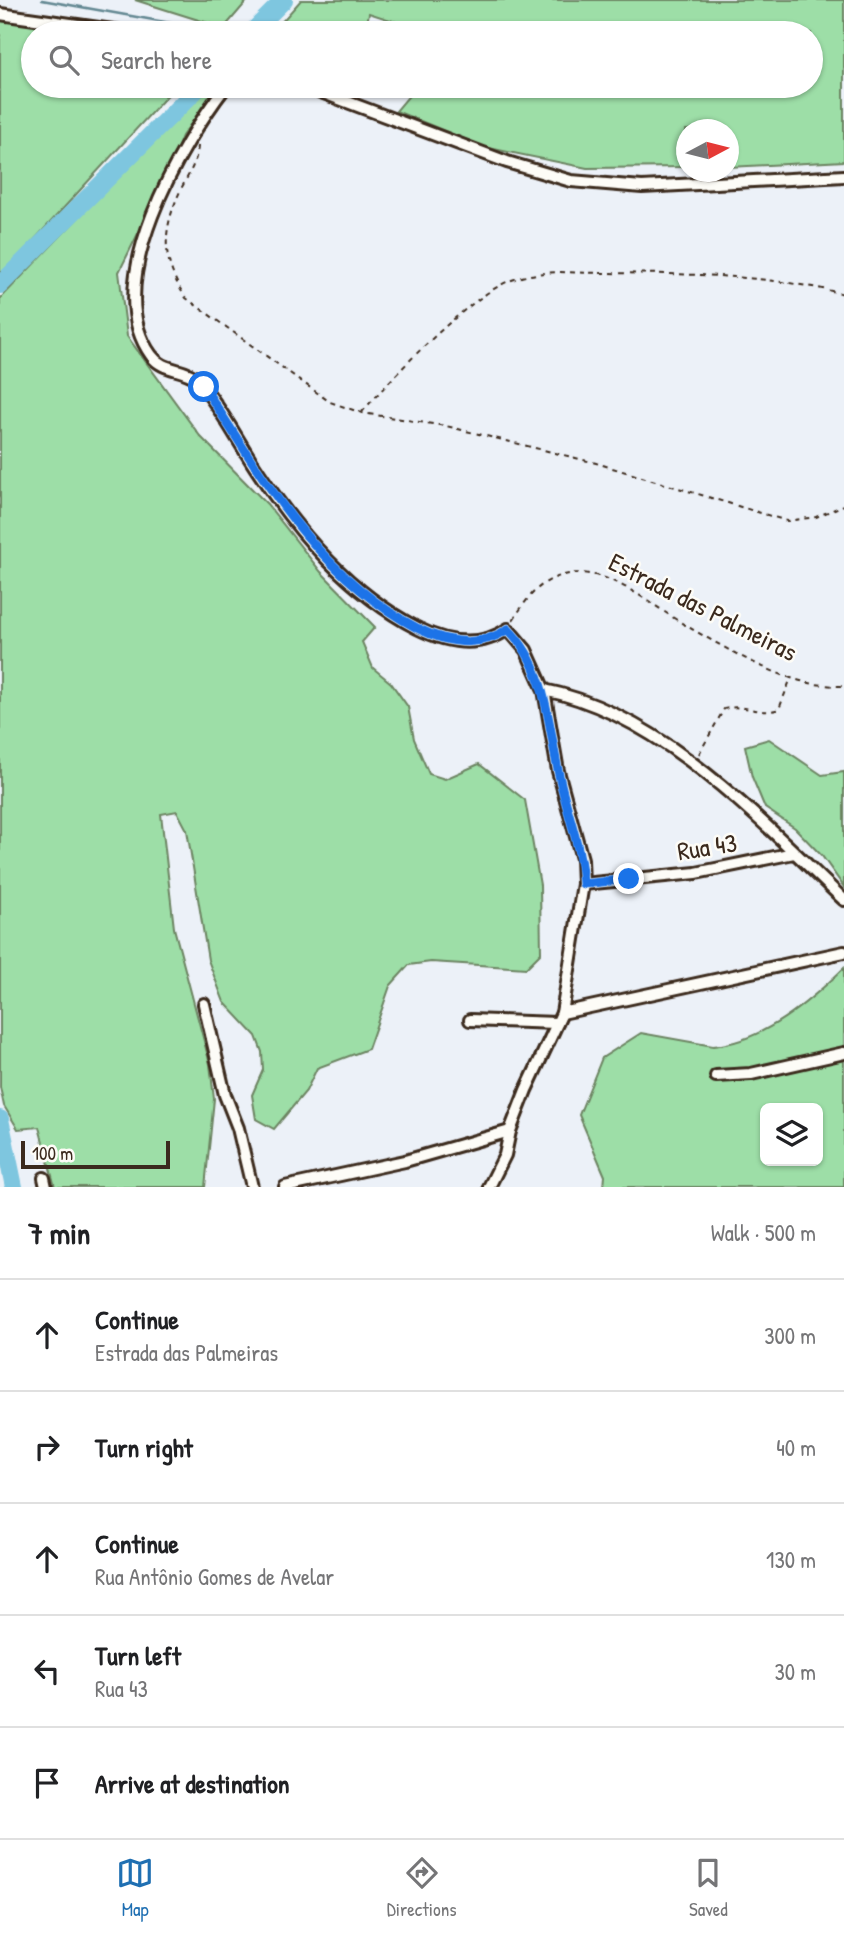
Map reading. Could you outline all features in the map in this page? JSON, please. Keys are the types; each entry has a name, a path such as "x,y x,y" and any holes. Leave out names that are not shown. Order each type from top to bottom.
{"street":[{"path":"0,14 49,21"},
{"path":"218,98 178,158 142,250 135,282 144,342 158,363 165,368 191,374 204,387 288,515 352,584 392,615 434,636 460,642 477,642 496,637 508,629 526,650 544,690 558,772 582,859 583,884 560,1018 510,1131 505,1155 489,1187"},
{"path":"337,98 534,171 571,181 642,187 844,176"},
{"name":"Rua 43","path":"544,690 593,702 657,736 691,762 844,900"},
{"name":"Rua 43","path":"583,884 696,873 794,853"},
{"path":"470,1020 560,1018 844,952"},
{"path":"204,1003 225,1095 238,1128 252,1187"},
{"path":"716,1076 751,1074 844,1053"},
{"path":"285,1187 405,1161 510,1131"}],"path":[{"path":"198,145 195,163 169,227 166,245 173,277 186,298 235,331 307,388 330,402 362,413 446,426 596,463 787,521 816,517 844,505"},
{"path":"362,413 406,365 472,306 506,283 530,274 557,272 753,276 802,283 844,294"},
{"name":"Estrada das Palmeiras","path":"508,629 531,592 547,581 566,574 588,575 608,580 687,626 791,678 844,686"},
{"path":"691,762 710,737 715,720 724,709 739,705 762,712 779,709 791,678"}],"green space":[{"path":"135,0 248,0 230,21 202,21"},
{"path":"301,0 844,0 844,161 739,166 739,119 676,119 676,167 587,168 484,147 396,111 407,98 823,98 823,21 393,21 369,13 367,21 283,21"},
{"path":"0,19 21,22 21,98 165,98 0,277"},
{"path":"193,98 210,98 182,136 167,175 119,272 127,336 200,436 267,504 321,572 375,627 362,642 373,668 391,683 408,707 414,739 429,774 445,779 479,764 525,800 540,885 541,953 526,968 431,962 409,965 390,986 368,1049 317,1068 306,1091 274,1129 256,1119 252,1095 263,1070 262,1052 256,1036 224,1002 208,960 187,830 177,811 161,814 174,928 210,1064 214,1099 205,1187 55,1187 39,1127 18,1129 4,1106 0,1087 0,299"},
{"path":"769,739 822,775 844,772 844,887 822,856 795,828 765,808 752,777 745,746"},
{"path":"844,968 844,1187 604,1187 605,1176 579,1115 602,1058 641,1033 713,1046 732,1043 767,1028 801,1006"}],"waterway":[{"path":"42,0 159,21"},
{"path":"263,21 284,0"},
{"path":"0,285 188,98"},
{"path":"0,1119 14,1187"}],"route":[{"path":"204,387 288,515 352,584 392,615 434,636 460,642 477,642 496,637 508,629 521,642 544,690 558,772 582,859 583,884 629,879"}]}
